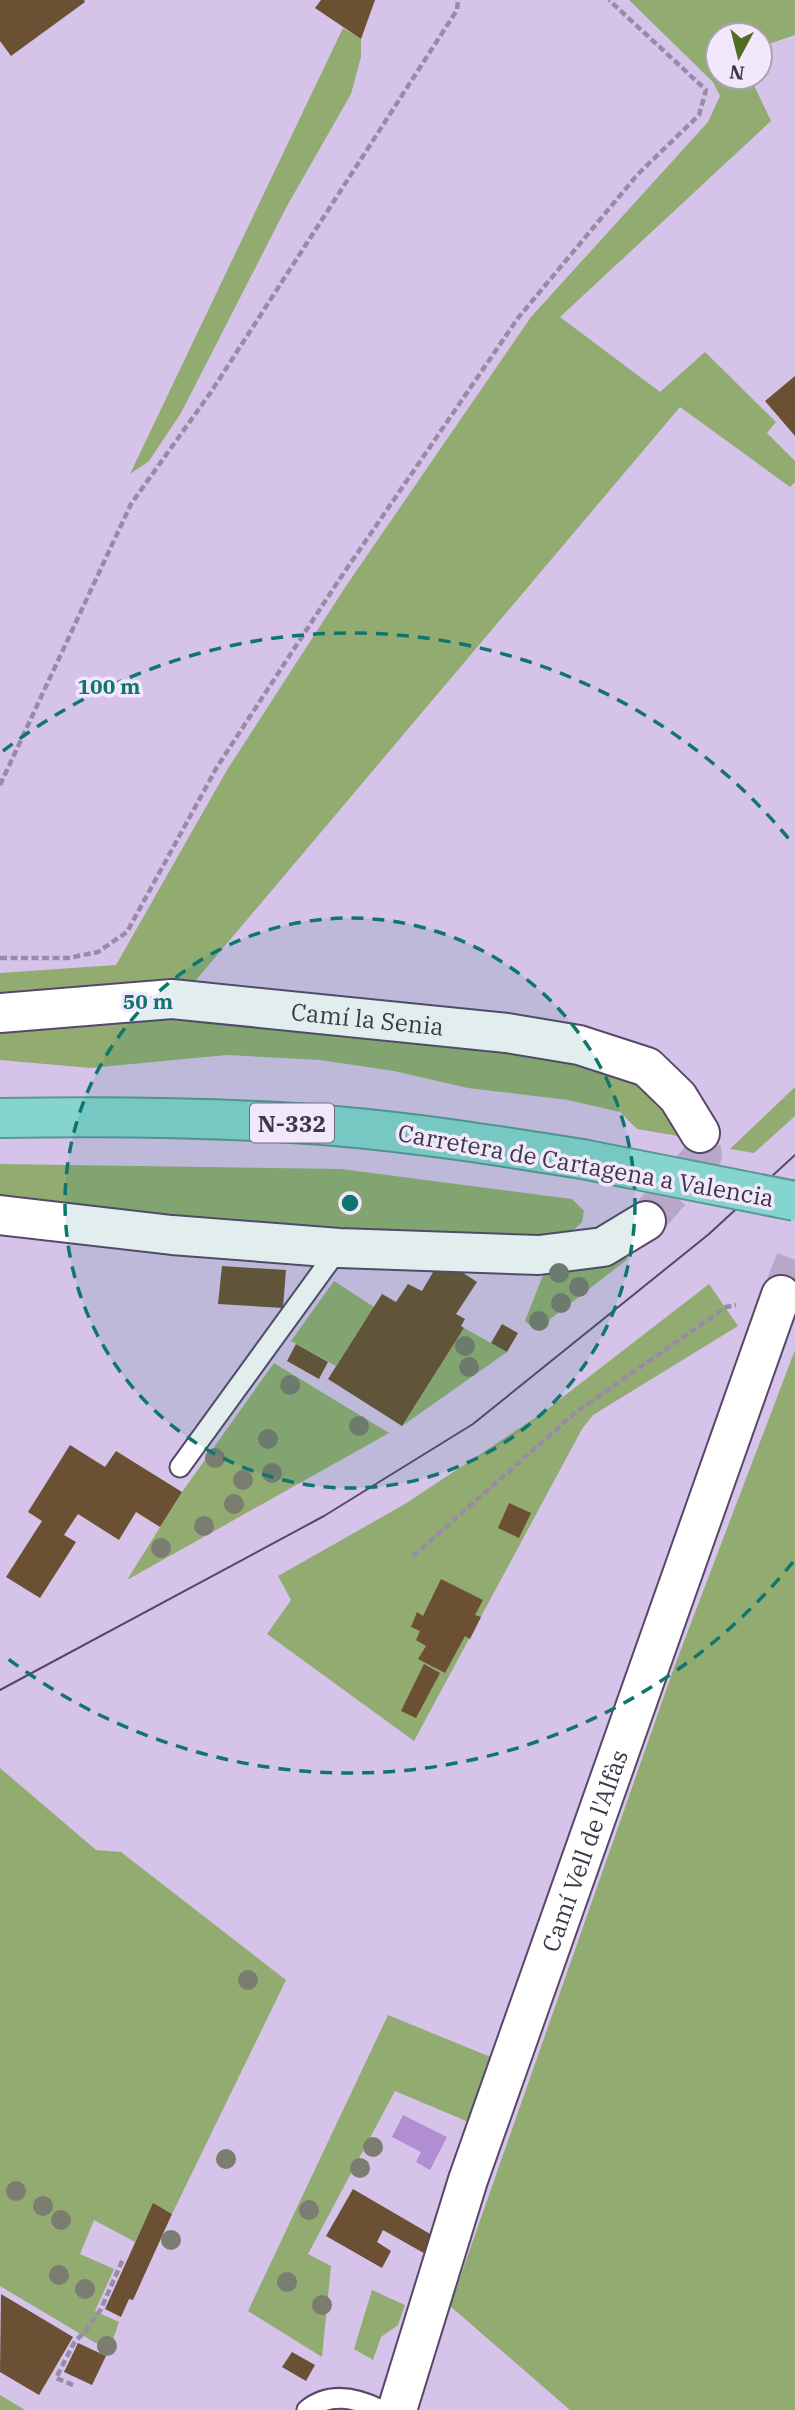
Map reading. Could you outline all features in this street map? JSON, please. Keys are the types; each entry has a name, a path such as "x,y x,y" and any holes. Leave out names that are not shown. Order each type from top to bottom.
{"highway":[{"name":"Carretera de Cartagena a Valencia","path":"0,1118 224,1120 335,1126 452,1139 582,1159 795,1201"}],"street":[{"name":"Camí la Senia","path":"0,1013 172,999 507,1034 579,1045 647,1067 678,1097 700,1133"},
{"path":"0,1215 172,1235 339,1248 539,1255 603,1247 646,1222"},
{"name":"Camí Vell de l'Alfàs","path":"397,2410 468,2180 781,1295"}],"lane":[{"path":"180,1467 339,1248"},
{"path":"307,2410 340,2396 382,2410"}],"path":[{"path":"0,785 131,504 211,392 457,10 458,0"},
{"path":"0,958 68,958 98,952 127,932 217,768 339,580 519,318 638,174 699,115 706,90 609,0"},
{"path":"413,1556 575,1412 726,1307 781,1295"},
{"path":"73,2385 56,2378 74,2343 101,2309 123,2259"}],"green space":[{"path":"629,0 795,0 795,35 774,42 774,21 704,21 704,73"},
{"path":"343,28 361,39 361,57 351,94 287,206 181,413 149,461 130,474"},
{"path":"718,91 757,91 771,121 560,317 660,392 705,352 776,422 767,433 795,461 795,482 790,487 680,407 191,986 0,996 0,973 116,965 227,770 346,586 531,317 708,122 720,96"},
{"path":"178,1013 569,1052 653,1089 684,1137 637,1129 620,1112 568,1100 468,1088 394,1071 320,1060 227,1055 90,1068 0,1060 0,1024"},
{"path":"795,1087 795,1116 754,1153 730,1149"},
{"path":"0,1164 341,1169 572,1199 584,1211 582,1222 564,1239 487,1241 255,1224 0,1198"},
{"path":"629,1258 536,1330 525,1321 547,1265"},
{"path":"334,1281 374,1307 336,1366 291,1341"},
{"path":"709,1284 738,1326 593,1415 582,1429 414,1741 267,1634 291,1600 278,1576 405,1504 541,1414"},
{"path":"464,1328 507,1352 402,1426"},
{"path":"795,1350 795,2410 570,2410 450,2306 675,1665"},
{"path":"274,1363 389,1433 127,1580 182,1492"},
{"path":"0,1768 96,1850 121,1852 286,1980 172,2214 153,2204 135,2242 94,2220 80,2254 114,2269 95,2311 119,2322 109,2351 0,2286"},
{"path":"388,2015 493,2058 471,2123 395,2091 308,2254 331,2266 322,2357 248,2311"},
{"path":"372,2290 405,2305 398,2325 381,2337 373,2360 354,2349"},
{"path":"0,2395 25,2410 0,2410"}],"shaded area":[{"path":"403,2115 447,2137 430,2170 416,2162 421,2152 392,2137"}],"building":[{"path":"0,0 85,2 11,56 0,41"},
{"path":"321,0 375,0 361,39 315,8"},
{"path":"795,376 795,436 765,401"},
{"path":"439,1262 448,1263 477,1282 456,1314 465,1319 461,1326 464,1328 402,1426 328,1379 382,1294 396,1302 408,1284 422,1291"},
{"path":"222,1266 286,1270 283,1308 218,1304"},
{"path":"502,1324 518,1333 507,1352 491,1343"},
{"path":"296,1344 328,1362 319,1379 287,1361"},
{"path":"70,1445 105,1467 116,1451 182,1492 160,1527 136,1512 119,1540 78,1514 64,1535 76,1542 40,1598 6,1577 42,1521 28,1512"},
{"path":"509,1503 531,1513 519,1538 498,1528"},
{"path":"441,1579 483,1600 475,1615 481,1617 470,1639 465,1636 445,1673 418,1659 426,1646 416,1640 420,1631 411,1627 417,1612 423,1616"},
{"path":"424,1664 440,1673 416,1718 401,1711"},
{"path":"353,2189 437,2238 429,2256 383,2230 377,2242 391,2251 382,2268 326,2236"},
{"path":"153,2203 172,2214 133,2300 129,2299 121,2317 105,2309"},
{"path":"1,2294 73,2337 39,2395 0,2372"},
{"path":"78,2343 106,2356 92,2385 64,2372"},
{"path":"292,2352 315,2365 306,2381 282,2367"}],"tunnel":[{"path":"646,1221 703,1155 700,1133"},
{"path":"781,1295 795,1260"}],"tram line":[{"path":"0,1690 324,1516 473,1424 709,1234 795,1155"}]}
